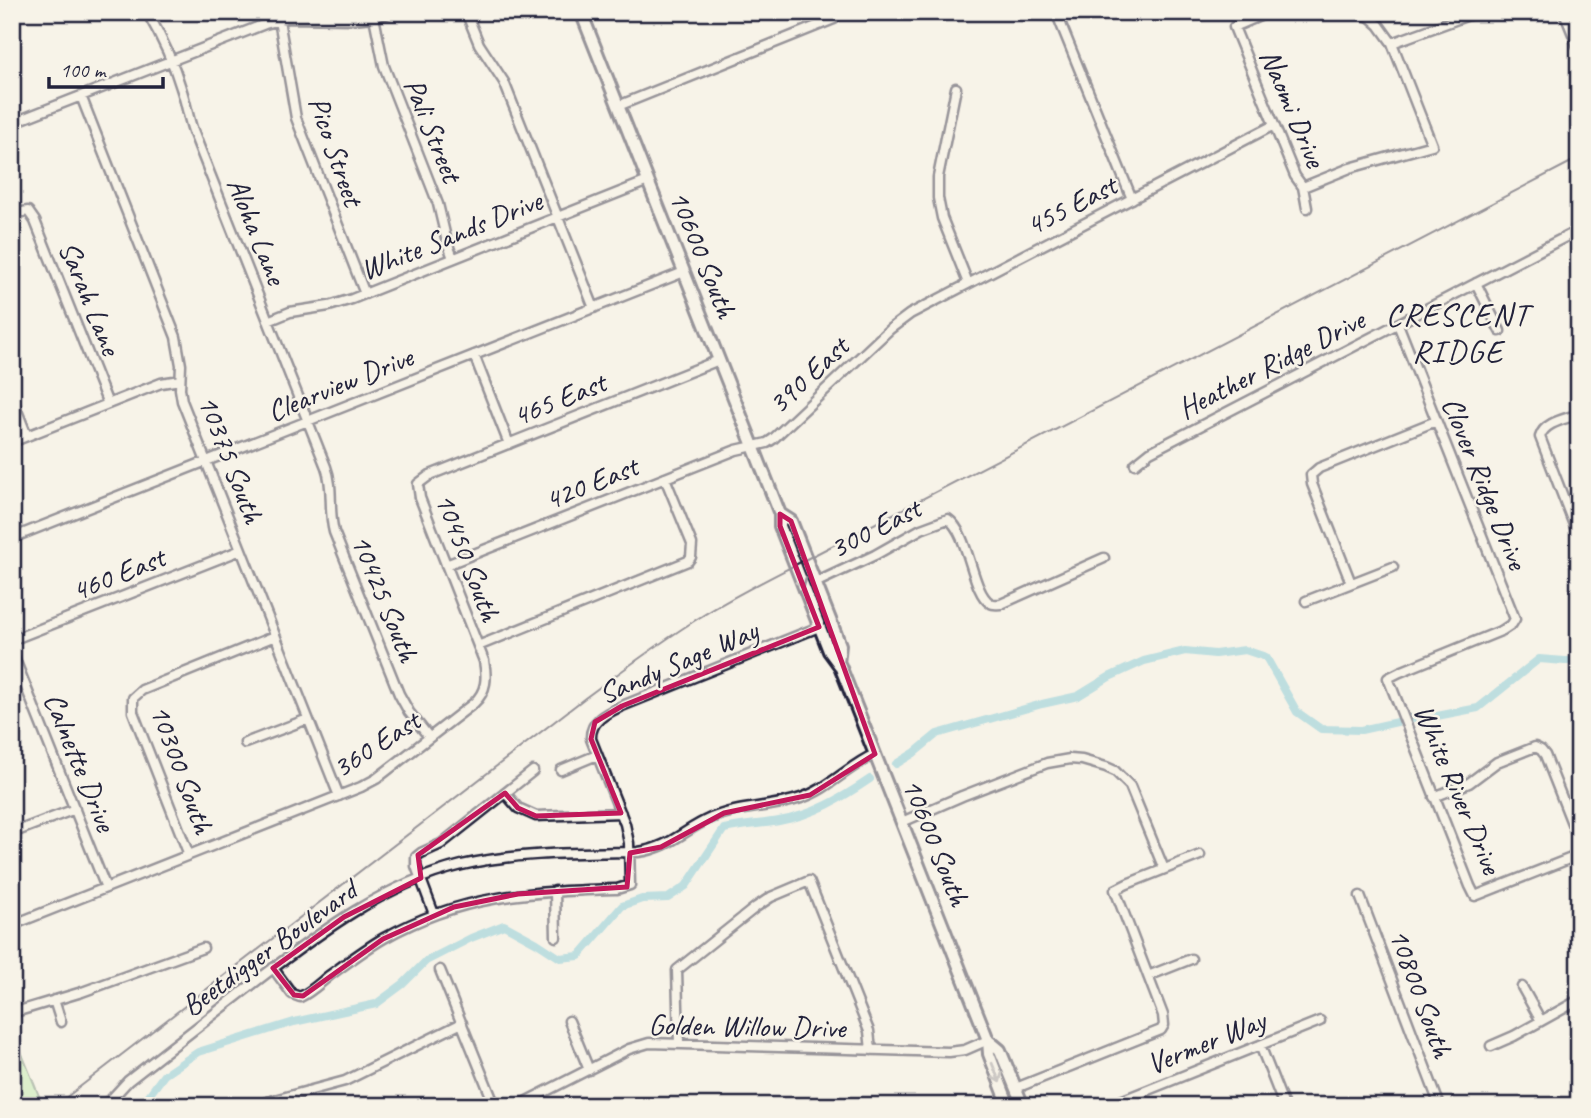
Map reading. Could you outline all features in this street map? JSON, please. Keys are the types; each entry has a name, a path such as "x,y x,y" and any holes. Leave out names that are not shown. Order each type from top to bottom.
{"main road":[{"name":"10600 South","path":"581,12 780,514 780,526 819,627 829,651 838,663 988,1040 989,1054 1009,1106"},
{"name":"10600 South","path":"780,514 790,521 840,645 838,663"},
{"name":"10600 South","path":"988,1040 1000,1049 1023,1106"}],"street":[{"name":"Aloha Lane","path":"147,12 171,61 193,131 326,467"},
{"path":"12,123 252,28 279,20 353,19 393,12"},
{"path":"466,12 479,44 504,82 594,308"},
{"path":"618,106 834,19 835,12"},
{"path":"1056,12 1132,199"},
{"name":"Naomi Drive","path":"1269,12 1234,27 1294,177 1303,187 1307,208"},
{"path":"1303,187 1350,168 1432,145 1392,43 1379,25 1359,12"},
{"path":"1392,43 1476,12"},
{"path":"1564,12 1579,49"},
{"name":"Pali Street","path":"374,17 384,66 441,213 453,258"},
{"name":"Pico Street","path":"279,20 296,118 365,294"},
{"path":"956,88 938,177 938,198 968,283"},
{"name":"10375 South","path":"80,96 176,337 181,365 182,401 339,796"},
{"name":"455 East","path":"890,329 910,314 968,283 1274,125"},
{"name":"White Sands Drive","path":"268,320 290,312 340,303 365,294 648,181"},
{"name":"Sarah Lane","path":"12,214 28,211 35,221 108,404"},
{"name":"Heather Ridge Drive","path":"1135,464 1150,452 1579,230"},
{"name":"Clearview Drive","path":"12,538 684,272"},
{"path":"1476,283 1500,331"},
{"name":"Clover Ridge Drive","path":"1388,678 1503,630 1515,620 1398,324"},
{"name":"390 East","path":"753,446 774,439 890,329"},
{"path":"474,355 509,443"},
{"name":"465 East","path":"418,484 430,475 719,360"},
{"path":"12,442 161,383 180,380"},
{"path":"12,398 27,436"},
{"path":"1579,414 1546,427 1541,437 1579,538"},
{"path":"1351,583 1312,484 1311,475 1319,468 1436,421"},
{"name":"420 East","path":"446,565 736,450 753,446"},
{"name":"10425 South","path":"326,467 331,485 330,511 334,532 399,694 429,737"},
{"path":"478,646 684,564 691,557 692,544 665,478"},
{"name":"10450 South","path":"418,484 419,498 478,646"},
{"name":"300 East","path":"815,583 875,555 932,523 948,519 962,541 987,601 994,604 1001,604 1104,558"},
{"name":"460 East","path":"12,640 241,550"},
{"path":"1306,601 1393,566"},
{"name":"Sandy Sage Way","path":"555,891 617,889 630,885 628,835 591,739 595,722 622,706 819,627"},
{"name":"10300 South","path":"189,855 133,712 133,698 142,690 275,636"},
{"name":"360 East","path":"12,925 376,779 474,703 483,692 486,669 478,646"},
{"name":"Calnette Drive","path":"12,652 106,888"},
{"name":"White River Drive","path":"1388,678 1475,896 1579,855"},
{"path":"245,743 308,719"},
{"path":"1434,797 1469,783 1497,762 1535,747 1545,755 1579,841"},
{"name":"Beetdigger Boulevard","path":"105,1106 128,1081 273,968 344,917 380,896 421,878 500,858 536,854 646,851 661,847 700,823 724,813 810,795 827,786 858,762 875,754"},
{"path":"561,770 597,755"},
{"path":"902,822 1036,767 1058,761 1082,760 1115,771 1130,786 1164,869"},
{"path":"434,914 415,863 418,855 441,844 533,771"},
{"path":"505,793 518,808 536,816 621,813"},
{"path":"12,834 75,809"},
{"path":"1016,1088 1161,1030 1164,1025 1163,1015 1115,890 1200,855"},
{"path":"679,1043 677,970 756,907 771,897 809,881 869,1031 871,1050"},
{"path":"273,968 294,995 303,996 368,947 399,930 434,914 486,899 518,894 555,891 556,937"},
{"name":"10800 South","path":"1360,896 1440,1106"},
{"path":"12,1013 82,992 203,948"},
{"path":"1148,976 1191,959"},
{"path":"440,970 495,1106"},
{"path":"1522,987 1541,1021"},
{"path":"54,1000 61,1022"},
{"path":"1491,1046 1579,1000"},
{"path":"569,1021 589,1070"},
{"name":"Vermer Way","path":"1108,1106 1320,1021"},
{"path":"266,1106 267,1102 345,1081 462,1023"},
{"name":"Golden Willow Drive","path":"517,1106 642,1044 949,1052 965,1050 988,1040"},
{"path":"1260,1045 1284,1106"}],"highlighted area":[{"path":"780,514 791,521 875,754 810,795 724,813 661,847 630,853 627,887 518,894 454,907 383,939 303,996 294,995 273,968 344,917 421,878 418,855 505,793 518,808 536,816 621,813 591,739 595,722 622,706 819,627 780,526"}],"green space":[{"path":"12,1029 39,1096 43,1106 12,1106"}],"waterway":[{"path":"896,764 937,734 1078,696 1109,677 1144,661 1185,651 1215,654 1245,650 1266,657 1297,712 1321,729 1361,730 1397,722"},
{"path":"1411,718 1478,708 1539,659 1579,661"},
{"path":"141,1106 164,1075 198,1052 294,1022 376,1004 403,984 426,961 504,925 560,958 579,956 622,906 642,899 668,898 686,886 724,829 804,815 838,799 870,779"}],"tram line":[{"path":"55,1106 585,698 704,615 1579,158"}],"district":[{"name":"CRESCENT RIDGE","path":"1458,332"}]}
